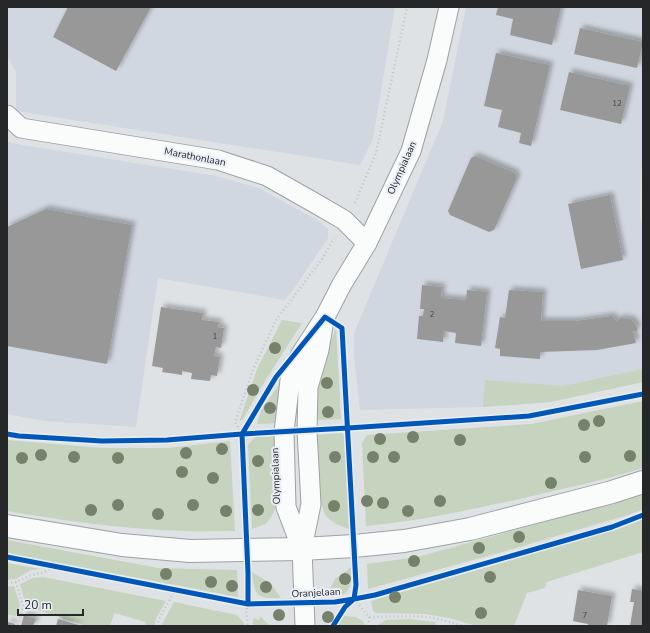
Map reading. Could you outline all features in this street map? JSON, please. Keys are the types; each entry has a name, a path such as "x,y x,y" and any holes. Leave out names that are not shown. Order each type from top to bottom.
{"street":[{"name":"Olympialaan","path":"302,549 286,508 284,432 290,380 301,354 325,317 342,284 367,243 411,151 437,60 449,7"},
{"name":"Marathonlaan","path":"7,115 21,128 218,160 267,176 344,220 367,243"},
{"name":"Olympialaan","path":"302,549 311,504 307,431 308,387 319,350 325,317"},
{"path":"7,526 122,545 190,552 354,546 397,542 470,529 589,498 643,482"},
{"path":"302,549 305,626"}],"path":[{"path":"243,441 242,434 246,427"},
{"path":"235,434 249,433"},
{"path":"49,565 63,567"},
{"path":"7,583 16,582 32,575 43,573 56,566"},
{"path":"16,582 23,606 18,626"},
{"path":"168,588 183,591"},
{"path":"157,626 159,619 175,590"},
{"path":"355,592 350,601 369,617 417,616 435,618 463,626"},
{"path":"248,596 246,611 248,626"},
{"path":"241,603 254,604"},
{"path":"369,617 369,626"}],"shaded area":[{"path":"7,7 395,7 373,139 360,165 16,111 16,72 7,56"},
{"path":"466,7 643,7 643,159 641,169 640,216 643,231 643,382 550,402 483,407 360,410 354,356 354,333 443,121"},
{"path":"7,140 11,143 216,176 259,188 317,220 328,229 328,238 285,300 158,278 136,427 44,421 7,414"}],"green space":[{"path":"282,320 302,323 260,389 243,419 239,422 257,369"},
{"path":"336,328 341,419 315,420 317,383"},
{"path":"643,369 643,382 550,402 483,407 485,380 563,386"},
{"path":"286,375 277,423 257,424 261,410"},
{"path":"643,401 643,468 586,484 468,510 427,518 366,526 362,443 367,435 531,424"},
{"path":"342,433 347,438 349,529 327,517 321,502 317,466 315,435"},
{"path":"277,436 278,500 273,514 266,524 252,529 248,445 255,437"},
{"path":"7,440 102,448 168,448 230,441 235,531 189,531 139,528 73,521 7,511"},
{"path":"643,495 643,509 628,515 368,589 367,564 417,557"},
{"path":"643,519 643,552 547,582 545,588 527,593 514,626 477,626 449,618 425,614 376,613 373,611 371,601"},
{"path":"7,540 158,568 237,570 238,597 7,553"},
{"path":"7,563 41,569 31,570 16,579 7,580"},
{"path":"351,567 351,582 348,590 340,595 326,596 335,579"},
{"path":"252,572 270,583 281,598 266,597 258,594 254,587"},
{"path":"43,577 166,601 154,626 146,626 145,622 115,613 110,626 86,626 26,606 20,584 33,578"},
{"path":"14,586 20,605 16,616 7,614 7,587"},
{"path":"174,602 237,615 244,623 244,626 161,626"},
{"path":"260,616 270,626 253,626 253,618 259,620"},
{"path":"343,616 356,617 363,621 365,626 338,626"},
{"path":"409,619 436,622 435,626 378,626 386,620"}],"building":[{"path":"68,7 151,7 116,71 53,37"},
{"path":"498,7 561,7 552,45 510,35 513,19 496,15"},
{"path":"580,28 643,42 637,68 574,54"},
{"path":"496,53 550,65 531,146 519,143 521,133 498,127 502,110 484,106"},
{"path":"569,72 630,86 621,124 560,110"},
{"path":"475,156 515,173 517,178 494,230 489,232 450,215 448,211 471,158"},
{"path":"610,195 623,260 581,269 568,204"},
{"path":"46,209 132,225 107,364 7,346 7,227"},
{"path":"422,285 442,287 441,298 466,300 467,290 487,292 481,346 455,343 456,333 444,331 443,342 417,339 419,316 423,316 424,309 420,309"},
{"path":"509,290 543,292 541,321 576,321 612,316 616,321 621,318 630,319 635,323 637,328 637,331 633,331 636,343 597,350 540,352 540,359 500,356 500,349 495,348 500,317 505,318"},
{"path":"161,307 203,313 202,320 219,322 218,327 224,328 221,348 216,347 214,356 220,357 217,376 211,375 210,381 191,379 192,373 182,371 182,375 162,372 163,368 152,366"},
{"path":"632,589 643,591 643,626 630,626 634,602 630,602"},
{"path":"578,590 612,596 607,626 588,626 588,624 573,621"},
{"path":"24,615 36,619 33,626 21,626"},
{"path":"58,619 82,626 56,626"},
{"path":"8,622 15,624 14,626 7,626"}],"cycle path":[{"path":"242,434 276,377 325,317 342,328 356,585 354,599 345,607 333,626"},
{"path":"7,434 102,441 167,440 529,416 643,394"},
{"path":"242,434 248,604"},
{"name":"Oranjelaan","path":"7,557 248,604 335,602 375,595 612,527 643,515"}]}
